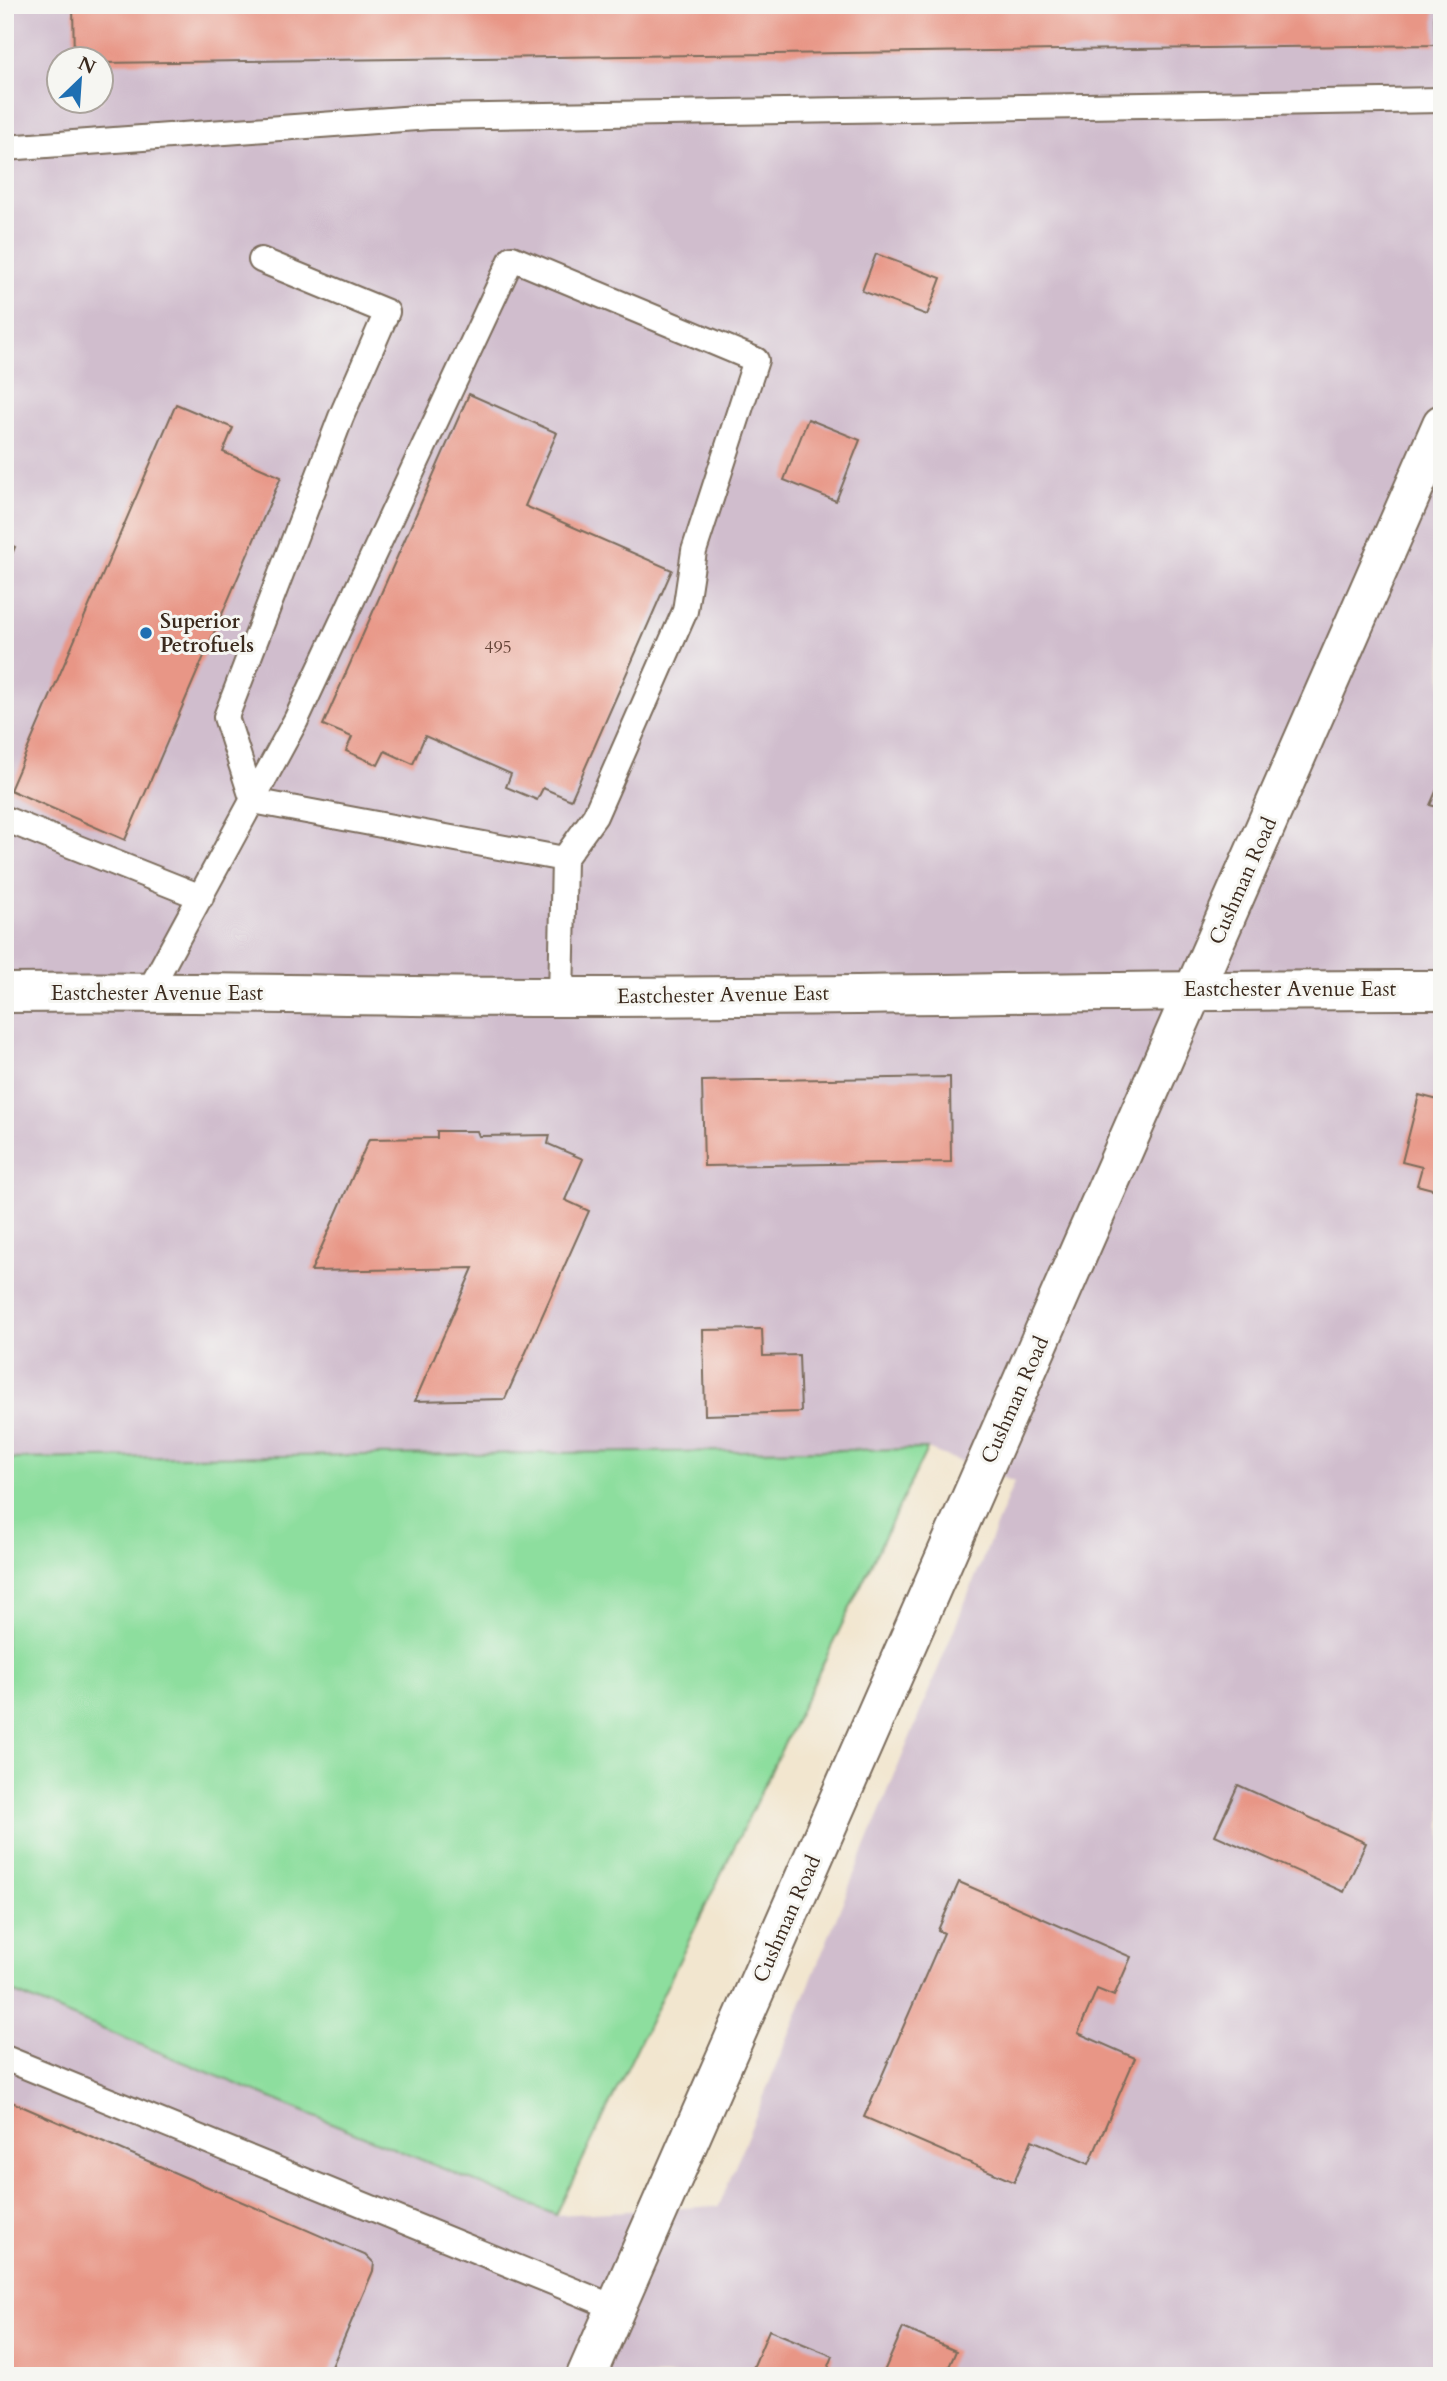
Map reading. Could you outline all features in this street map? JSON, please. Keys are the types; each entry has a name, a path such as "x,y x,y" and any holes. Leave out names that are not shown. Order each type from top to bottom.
{"street":[{"name":"Cushman Road","path":"586,2376 1442,424"},
{"name":"Eastchester Avenue East","path":"5,993 149,991 561,997 1196,989 1442,990"}],"lane":[{"path":"5,148 430,117 1442,100"},
{"path":"149,991 296,720 512,258 756,360 694,551 685,611 595,816 564,859 561,997"},
{"path":"253,800 226,717 341,417 387,312 261,260"},
{"path":"253,800 564,859"},
{"path":"5,819 201,897"},
{"path":"5,2057 616,2308"}],"shaded area":[{"path":"5,5 1442,5 1442,2376 5,2376 5,1989 556,2215 719,2206 1014,1482 927,1449 5,1459"}],"green space":[{"path":"927,1449 556,2215 5,1989 5,1459"}],"building":[{"path":"73,5 1434,5 1435,45 116,63 116,46 74,46"},
{"path":"876,254 941,278 927,315 862,291"},
{"path":"469,394 557,433 525,506 672,570 571,800 543,788 537,800 506,787 511,774 425,736 413,764 385,751 378,765 346,751 352,737 323,725"},
{"name":"Superior Petrofuels","path":"176,404 233,428 223,452 281,477 125,840 10,790"},
{"path":"808,419 860,440 836,501 784,480"},
{"path":"5,542 15,547 5,570"},
{"path":"1442,778 1442,816 1435,812 1437,807 1430,805"},
{"path":"950,1077 951,1162 704,1166 702,1081"},
{"path":"1419,1095 1442,1101 1442,1171 1436,1190 1417,1185 1422,1167 1402,1162"},
{"path":"437,1131 477,1131 479,1136 550,1135 548,1144 583,1159 565,1200 589,1211 505,1399 415,1401 473,1268 311,1271 369,1139 437,1138"},
{"path":"762,1329 763,1356 799,1355 801,1412 705,1415 703,1330"},
{"path":"1238,1785 1366,1843 1344,1892 1215,1835"},
{"path":"959,1882 1131,1957 1114,1996 1097,1989 1078,2033 1135,2058 1089,2164 1032,2140 1014,2182 864,2117 944,1933 938,1930"},
{"path":"5,2099 367,2256 374,2263 373,2271 328,2376 5,2376"},
{"path":"903,2328 956,2351 945,2376 882,2376"},
{"path":"769,2330 833,2356 825,2376 750,2375"}],"place":[{"name":"Superior Petrofuels","path":"146,633"}]}
